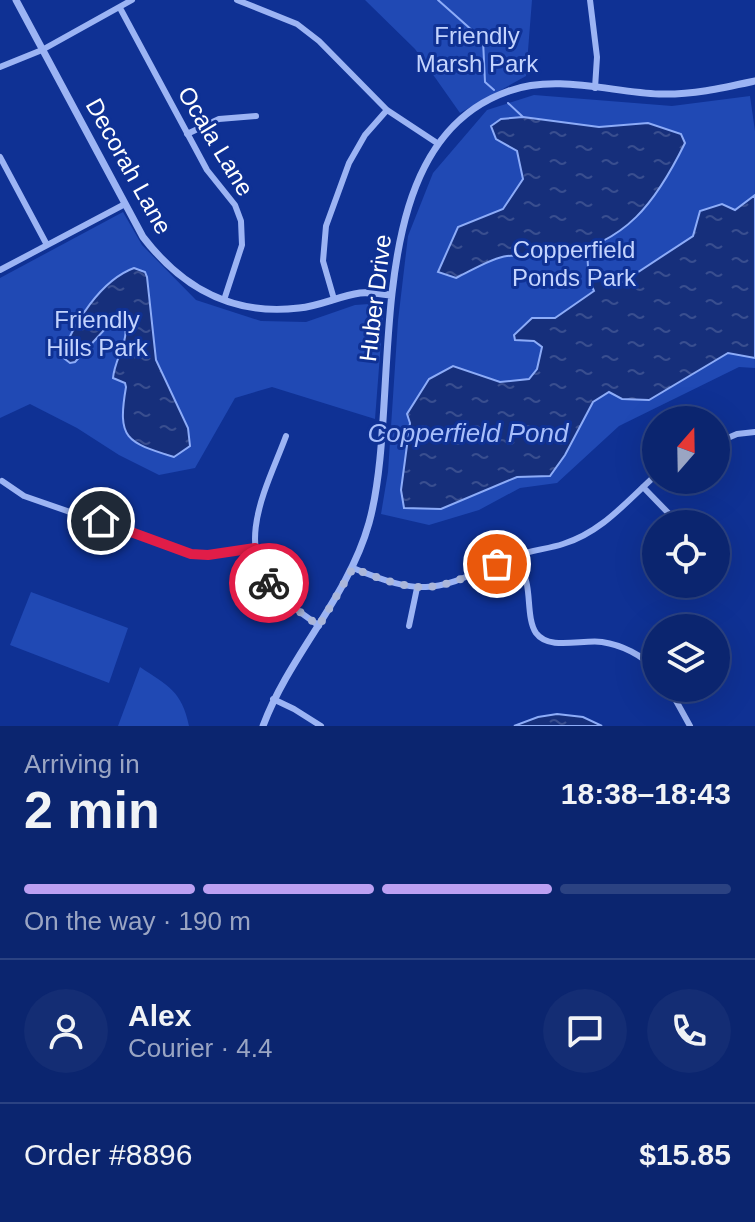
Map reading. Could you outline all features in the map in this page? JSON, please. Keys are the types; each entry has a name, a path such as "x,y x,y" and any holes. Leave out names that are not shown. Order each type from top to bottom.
{"street":[{"name":"Decorah Lane","path":"16,0 143,237 160,259 183,280 238,306 271,310 302,308 362,293 391,295"},
{"path":"0,67 42,50 132,0"},
{"path":"237,0 297,24 319,41 387,110 437,143"},
{"path":"590,0 597,57 595,88"},
{"name":"Ocala Lane","path":"120,8 207,170 235,205 241,221 242,245 224,300"},
{"name":"Huber Drive","path":"263,726 273,699 292,665 353,568 369,524 380,472 395,258 405,220 437,143 457,119 484,102 509,90 534,85 661,94 709,91 755,81"},
{"path":"334,299 323,261 326,226 349,163 365,135 387,110"},
{"path":"187,134 219,119 256,116"},
{"path":"0,157 47,245"},
{"path":"0,270 125,204"},
{"path":"730,437 755,432"},
{"path":"286,436 257,514 255,548 261,570 273,589 319,626"},
{"path":"2,481 24,496 191,554 208,555 255,548"},
{"path":"353,568 389,583 417,588 456,583 518,555 587,535 642,488"},
{"path":"650,494 665,510"},
{"path":"518,555 527,584 531,621 541,638 555,643 585,640 620,646 642,658"},
{"path":"409,626 417,588"},
{"path":"273,699 321,726"},
{"path":"677,702 690,726"}],"green space":[{"name":"Friendly Marsh Park","path":"365,0 532,0 526,76 460,113 415,49"},
{"name":"Copperfield Ponds Park","path":"534,95 672,106 750,96 755,131 755,368 739,367 660,406 642,406 642,415 619,426 557,483 520,488 479,510 429,525 381,514 388,472 398,321 408,236 433,173 487,110"},
{"name":"Friendly Hills Park","path":"123,212 142,245 196,300 261,321 306,322 355,305 384,303 375,419 272,387 235,398 195,468 159,475 30,404 0,418 0,278"},
{"path":"31,592 128,628 109,683 10,645"},
{"path":"140,667 178,697 189,726 118,726"}],"water":[{"path":"523,117 599,127 648,123 681,134 685,143 650,202 620,231 602,242 557,256 501,257 456,278 438,272 458,227 503,209 523,179 517,151 496,139 491,126 501,119"},
{"name":"Copperfield Pond","path":"755,195 755,358 728,353 649,400 622,399 609,392 593,402 565,455 550,476 517,477 441,509 404,508 401,490 410,423 407,414 429,379 453,366 500,382 529,379 537,369 542,347 534,341 515,340 514,335 532,318 555,318 594,291 589,279 623,282 693,236 700,211 722,204 735,210"},
{"path":"134,268 145,272 147,277 156,360 188,428 190,446 174,457 135,442 125,428 126,387 125,383 113,378 125,340 122,316 114,319 75,362 70,363 61,356 90,304 110,282"},
{"path":"557,714 583,717 602,726 514,726"}],"waterway":[{"path":"438,0 483,40 485,82 494,90"},
{"path":"508,103 523,117"},
{"path":"587,248 588,267"},
{"path":"588,274 589,279"}],"way so far":[{"path":"269,583 285,601 319,626 353,568 389,583 417,588 456,583 497,564"}],"route":[{"path":"101,521 191,554 208,555 255,548 261,570 269,583"}]}
